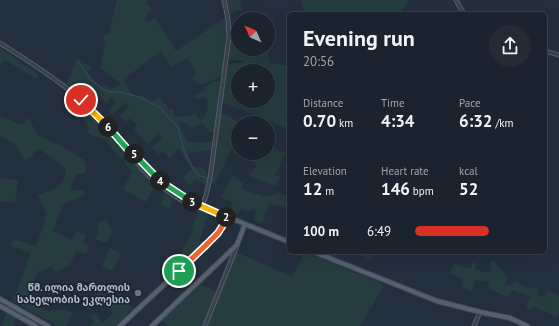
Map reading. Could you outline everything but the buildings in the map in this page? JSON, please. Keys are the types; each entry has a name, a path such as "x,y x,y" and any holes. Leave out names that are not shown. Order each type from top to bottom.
{"main road":[{"path":"120,326 214,238 228,217 287,241"},
{"path":"152,326 237,245 245,224"},
{"path":"319,254 424,296 480,312 510,318 527,326"},
{"path":"0,300 35,319 37,325"},
{"path":"0,306 37,325 48,326"}],"street":[{"path":"201,207 206,196 210,178 229,36 229,24 224,0"},
{"path":"456,0 463,12"},
{"path":"0,43 73,94 97,116 130,152 135,154 165,185 201,207 228,217"},
{"path":"547,52 559,55"},
{"path":"205,326 237,245"},
{"path":"224,258 230,258 230,264"},
{"path":"474,326 480,312"}],"green space":[{"path":"117,0 148,0 146,4 152,8 144,19 148,22 155,18 176,51 226,17 228,34 222,75 200,85 194,81 192,77 197,74 188,58 171,67 161,51 124,79 130,92 136,97 141,95 153,101 161,97 169,110 173,108 174,115 177,117 190,117 194,113 200,120 205,117 208,107 207,100 205,97 198,99 192,97 206,89 204,87 215,81 220,81 214,132 209,132 205,125 201,123 192,127 183,122 179,123 187,142 212,142 212,150 188,153 193,166 202,168 206,171 206,174 208,174 205,185 196,179 190,185 183,178 192,169 178,148 170,158 163,151 159,154 152,147 162,137 159,134 147,144 134,129 137,124 130,118 126,122 120,116 129,106 125,102 112,115 109,111 116,101 112,96 106,103 86,86 79,95 66,85 77,58 91,67 88,73 101,87 104,84 112,90 114,87 120,85 120,83 100,68 105,42 104,35 108,35"},
{"path":"225,0 240,0 242,11 237,10 236,12 229,13"},
{"path":"301,0 409,0 401,12 304,12"},
{"path":"231,26 231,56 268,56 269,63 287,66 287,128 275,123 275,116 257,116 237,108 275,108 275,64 231,64 231,106 222,102 228,66 232,63 243,63 243,60 228,60"},
{"path":"0,48 39,75 36,79 5,60 1,52 5,62 0,64"},
{"path":"82,108 94,118 126,154 124,158 118,156 105,139 87,133 89,130 84,119 76,118 72,112"},
{"path":"220,112 231,118 231,150 215,184 211,182"},
{"path":"2,116 21,125 24,124 27,119 30,119 39,136 56,143 83,159 85,164 85,173 76,174 70,188 77,191 83,190 85,195 65,204 62,207 53,231 72,240 76,231 86,235 83,243 89,246 86,254 76,251 71,263 64,268 55,272 52,266 38,272 25,302 48,311 65,309 73,313 66,326 57,326 11,300 16,293 31,253 11,246 13,239 36,246 46,214 38,195 59,185 62,182 66,172 64,167 40,149 33,152 34,156 24,160 15,145 0,137 0,118"},
{"path":"275,148 286,153 275,175 280,177 276,186 249,176 257,165 250,160 275,160"},
{"path":"128,157 155,185 146,202 123,189 132,172 124,162"},
{"path":"232,176 243,183 241,189 266,197 280,193 287,196 287,207 269,204 262,223 254,220 257,210 251,209 249,212 241,209 238,214 230,211 233,203 221,197"},
{"path":"0,178 18,180 15,203 0,201"},
{"path":"165,194 173,199 170,208 161,205"},
{"path":"199,210 209,212 199,241 204,244 186,261 181,253 192,233 192,227"},
{"path":"106,218 112,231 107,243 95,239 99,231 97,223"},
{"path":"110,248 121,253 114,271 102,267"},
{"path":"236,252 293,277 303,254 310,254 383,284 372,307 360,326 207,326"},
{"path":"356,254 374,254 372,260"},
{"path":"494,261 507,277 505,283 512,286 515,281 530,289 531,287 538,289 538,296 545,297 546,291 559,295 559,313 556,317 533,306 531,309 526,307 530,296 512,290 508,297 488,288 489,282 475,280 472,292 461,287 463,278 450,274 454,264 471,269 472,263 476,263 475,270 490,273 490,262"},
{"path":"199,285 217,291 203,326 168,326 162,320"},
{"path":"100,293 123,302 124,301 134,308 115,326 90,326 95,322 90,315 96,313 102,323 114,312 102,302 88,310 84,300"},
{"path":"7,312 16,317 13,326 2,326"}],"waterway":[{"path":"79,63 90,79 104,90 139,97 159,107 178,127 185,154 194,170 199,176 208,178"}],"place":[{"name":"წმ. ილია მართლის სახელობის ეკლესია","path":"138,293"}],"route":[{"path":"81,100 130,152 135,154 165,185 201,207 228,217 223,227 214,238 179,271"}]}
